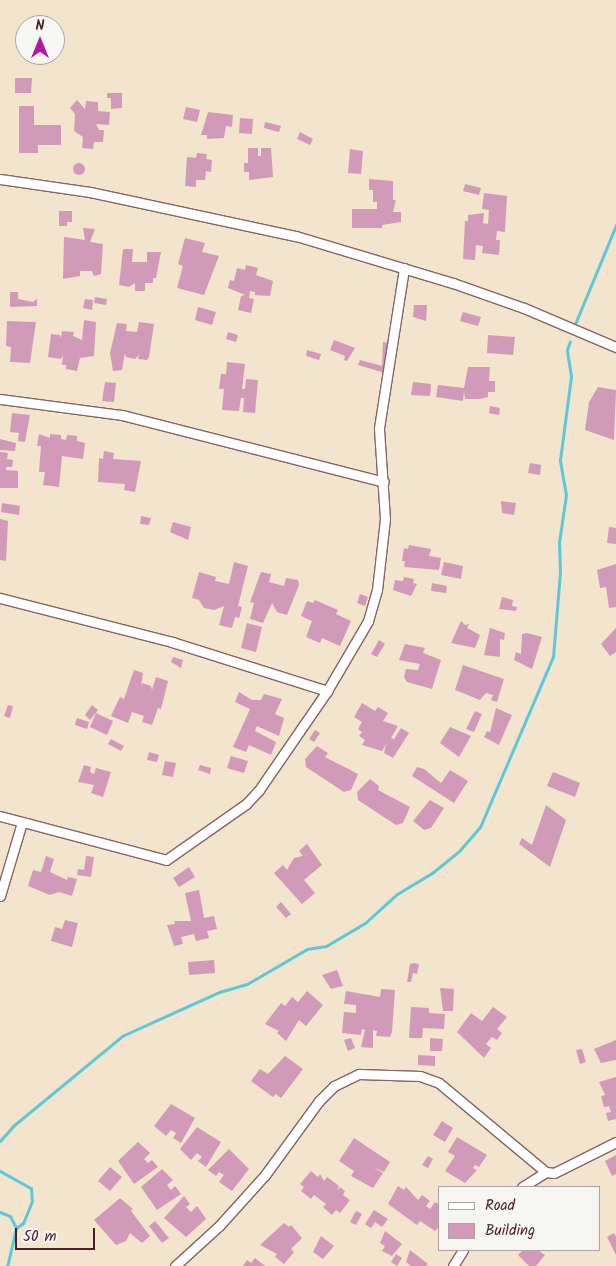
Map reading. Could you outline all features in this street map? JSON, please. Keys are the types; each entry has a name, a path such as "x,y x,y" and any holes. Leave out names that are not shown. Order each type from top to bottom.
{"street":[{"path":"0,180 90,192 263,228 404,268 524,308 616,347"},
{"path":"0,816 159,860 172,859 253,798 327,691 368,621 377,590 385,519 380,428 404,268"},
{"path":"0,399 122,415 384,482"},
{"path":"0,598 172,642 327,691"},
{"path":"0,896 22,822"},
{"path":"175,1266 219,1226 265,1175 319,1101 334,1086 359,1074 420,1076 439,1083 546,1172 554,1173 616,1142"},
{"path":"524,1186 546,1172"},
{"path":"453,1266 462,1251"}],"building":[{"path":"15,78 32,78 31,93 15,93"},
{"path":"107,93 122,93 122,108 111,109 111,98 107,98"},
{"path":"77,100 85,109 86,101 98,102 98,111 110,112 109,125 96,124 99,130 104,130 103,142 94,142 93,149 82,148 83,137 74,131 75,114 70,108"},
{"path":"19,106 34,106 34,125 61,125 61,145 38,145 38,153 19,153"},
{"path":"186,107 200,110 197,122 183,119"},
{"path":"208,112 233,115 232,127 226,126 224,138 207,139 207,135 201,135"},
{"path":"240,118 253,119 252,134 239,133"},
{"path":"265,122 281,126 279,132 264,128"},
{"path":"300,132 313,139 310,145 297,139"},
{"path":"248,148 258,148 258,156 261,156 261,148 271,148 273,177 249,180 249,172 244,172 244,163 248,163"},
{"path":"350,149 363,151 361,174 348,173"},
{"path":"197,153 207,154 206,159 212,160 211,172 206,171 205,180 196,180 196,187 185,186 187,157 196,158"},
{"path":"79,163 85,169 79,175 73,169"},
{"path":"369,179 393,181 393,200 396,200 393,212 401,212 401,222 382,225 382,228 352,228 352,209 377,209 377,202 373,202 373,190 369,190"},
{"path":"465,184 481,188 479,195 463,191"},
{"path":"484,193 507,196 505,232 497,231 496,240 500,240 499,255 482,253 483,246 476,245 475,260 463,259 465,221 468,221 468,215 484,213 483,223 488,224 489,210 482,209"},
{"path":"59,211 72,211 72,222 67,222 67,226 59,226"},
{"path":"83,228 95,229 90,242 103,244 101,274 94,276 92,271 80,271 80,276 63,279 64,237 85,240"},
{"path":"185,238 205,243 202,252 219,256 204,295 177,288 183,266 178,264"},
{"path":"123,249 133,249 132,262 147,262 147,252 161,252 156,278 153,278 153,283 145,283 145,291 135,291 135,283 129,287 119,285"},
{"path":"246,265 258,268 256,275 273,281 270,296 255,295 255,292 250,291 249,298 254,299 251,313 238,310 241,296 245,295 228,288 230,280 234,281 237,268 245,270"},
{"path":"10,292 18,292 18,299 33,302 37,299 37,306 10,307"},
{"path":"95,297 107,299 106,305 94,303"},
{"path":"85,299 93,300 92,310 83,308"},
{"path":"414,305 427,305 426,321 413,317"},
{"path":"198,307 216,312 212,325 195,320"},
{"path":"463,312 481,317 478,326 460,321"},
{"path":"84,320 96,322 94,356 80,358 77,371 66,369 66,365 62,365 63,355 61,359 48,357 51,334 60,335 61,338 62,331 74,332 73,336 82,340"},
{"path":"7,321 36,322 30,363 10,362 11,347 6,346"},
{"path":"139,322 154,324 149,357 147,360 138,359 139,355 135,359 126,357 125,353 122,370 113,371 110,353 117,323 127,324 126,331 137,332"},
{"path":"228,332 238,335 236,342 226,339"},
{"path":"488,335 515,337 513,355 487,353"},
{"path":"334,340 355,348 347,361 344,360 345,356 330,350"},
{"path":"383,342 389,343 386,366 382,366"},
{"path":"307,350 321,354 319,360 306,356"},
{"path":"360,360 386,367 385,373 358,365"},
{"path":"227,362 245,364 242,389 245,389 246,379 258,380 255,413 243,412 244,398 241,398 239,411 222,410 224,389 219,389 221,374 226,374"},
{"path":"468,367 490,367 489,381 495,381 495,392 488,392 488,397 480,399 465,399 464,391 463,401 436,397 438,385 464,388"},
{"path":"105,382 116,383 114,402 102,401"},
{"path":"413,382 431,384 430,396 411,395"},
{"path":"598,387 616,390 614,440 585,430 589,402"},
{"path":"490,406 500,408 499,415 489,413"},
{"path":"12,413 30,415 25,442 18,441 19,433 10,432"},
{"path":"39,434 50,438 50,434 61,435 61,439 66,440 67,435 77,436 77,441 85,443 83,459 62,456 59,487 43,485 45,472 39,472 41,446 37,446"},
{"path":"0,439 16,443 15,451 0,450"},
{"path":"104,451 114,453 113,459 141,461 135,492 124,490 125,484 98,482 99,458 103,459"},
{"path":"0,452 8,453 7,459 13,460 12,467 6,467 6,470 18,471 18,488 0,488"},
{"path":"530,463 541,465 540,475 528,473"},
{"path":"501,501 516,503 514,515 502,513"},
{"path":"2,503 20,506 19,515 1,512"},
{"path":"141,516 151,518 149,525 140,524"},
{"path":"0,519 8,521 6,561 0,560"},
{"path":"173,522 191,527 188,540 170,532"},
{"path":"609,527 616,528 616,544 607,543"},
{"path":"409,545 431,549 429,556 441,558 439,570 404,567 405,561 402,561 404,548 408,549"},
{"path":"234,562 248,566 238,606 242,607 239,618 235,617 232,628 219,625 224,606 214,610 204,608 199,600 192,598 199,572 216,577 215,581 229,584"},
{"path":"444,562 463,566 461,579 441,575"},
{"path":"616,564 616,607 609,608 606,587 600,588 597,570"},
{"path":"261,572 271,574 269,582 284,586 286,578 298,580 299,585 287,615 277,612 272,603 263,623 250,619 254,603 250,602"},
{"path":"404,577 414,579 413,583 417,584 411,596 393,590 395,580 403,581"},
{"path":"432,583 447,586 446,593 431,591"},
{"path":"360,594 368,597 365,606 357,603"},
{"path":"502,597 513,600 512,606 517,607 516,611 499,609"},
{"path":"315,600 338,610 336,614 351,621 340,646 322,638 320,643 306,637 312,621 301,616 307,601 313,603"},
{"path":"461,621 465,625 469,624 467,628 480,635 475,648 451,643"},
{"path":"247,623 262,627 256,652 241,648"},
{"path":"490,628 505,633 504,640 500,639 500,657 484,655"},
{"path":"616,628 616,652 610,656 601,644"},
{"path":"527,633 542,637 532,669 514,660 516,652 521,654 522,634"},
{"path":"379,640 385,644 377,657 371,654"},
{"path":"405,644 425,648 423,653 441,660 432,689 407,682 404,677 406,669 418,670 420,664 399,660"},
{"path":"173,657 183,660 181,668 171,662"},
{"path":"463,665 504,679 497,702 491,700 493,695 486,693 480,700 455,690"},
{"path":"134,670 143,673 141,686 142,683 151,686 152,690 156,677 168,681 161,709 158,708 152,725 142,722 144,716 132,712 128,723 111,716 120,697 124,699"},
{"path":"239,692 252,700 261,700 264,694 282,699 275,714 284,718 279,736 257,726 255,731 276,742 271,755 249,745 246,752 233,747 250,709 235,702"},
{"path":"362,703 375,711 378,707 388,713 383,721 398,726 391,738 394,739 401,728 409,733 393,758 384,753 386,744 382,751 362,745 365,740 359,736 362,732 358,729 362,722 354,717"},
{"path":"8,705 13,706 10,718 4,716"},
{"path":"92,705 98,710 90,720 85,715"},
{"path":"496,708 512,715 499,745 484,737 487,731 490,732"},
{"path":"475,711 482,714 474,732 466,729"},
{"path":"96,713 113,721 107,735 90,727"},
{"path":"77,718 89,722 87,729 75,725"},
{"path":"450,727 471,736 459,757 440,743"},
{"path":"315,730 320,733 314,742 309,739"},
{"path":"111,739 124,746 121,751 108,744"},
{"path":"317,746 328,753 325,757 358,774 351,790 344,792 306,767 305,759"},
{"path":"149,752 159,755 157,762 147,760"},
{"path":"231,756 248,761 244,773 227,768"},
{"path":"165,761 176,763 173,777 162,775"},
{"path":"84,765 91,767 90,772 94,774 96,768 111,772 103,797 91,793 94,785 78,782"},
{"path":"200,765 211,768 210,774 198,770"},
{"path":"417,767 424,769 441,783 450,770 468,781 454,803 412,776"},
{"path":"553,772 580,783 575,797 547,786"},
{"path":"370,779 379,786 378,790 410,807 403,823 396,825 358,800 357,792"},
{"path":"430,800 444,808 431,828 424,830 413,821"},
{"path":"546,805 566,820 550,867 519,844 522,838 532,845"},
{"path":"307,844 322,865 304,880 315,893 302,904 274,873 283,865 287,870 294,858 303,856 299,851"},
{"path":"46,856 54,859 50,872 67,880 68,877 77,879 72,896 59,892 50,895 28,886 33,870 41,872"},
{"path":"86,856 94,857 91,877 77,875 78,869 84,870"},
{"path":"189,867 195,877 179,887 173,878"},
{"path":"199,890 204,918 214,916 217,929 207,931 209,938 196,941 194,934 181,937 183,944 174,946 167,925 175,924 174,921 191,921 185,893"},
{"path":"281,902 291,914 286,918 276,907"},
{"path":"65,920 78,923 72,947 51,941 55,927 62,929"},
{"path":"214,960 215,973 189,975 188,962"},
{"path":"410,964 419,964 417,974 413,973 411,982 407,982"},
{"path":"337,970 343,986 331,989 322,975"},
{"path":"440,988 454,989 453,1011 443,1011"},
{"path":"381,989 395,990 392,1032 390,1037 376,1036 377,1031 373,1030 373,1048 361,1047 365,1030 362,1029 361,1035 342,1033 344,1012 356,1013 356,1005 344,1004 346,991 380,997"},
{"path":"307,991 323,1005 306,1026 299,1020 286,1041 277,1033 279,1031 265,1024 281,1003 285,1006 292,997 298,1002"},
{"path":"411,1007 429,1008 429,1013 445,1014 444,1029 423,1028 422,1038 409,1038"},
{"path":"493,1007 507,1017 497,1029 502,1033 497,1040 492,1037 486,1044 491,1048 484,1058 457,1032 471,1013 482,1021"},
{"path":"351,1038 355,1048 348,1051 344,1040"},
{"path":"430,1038 443,1039 442,1051 430,1051"},
{"path":"616,1040 616,1060 601,1063 594,1049"},
{"path":"582,1049 586,1062 580,1064 576,1050"},
{"path":"418,1055 435,1056 435,1066 418,1065"},
{"path":"285,1056 303,1069 281,1098 276,1094 273,1097 251,1081 260,1069 268,1074"},
{"path":"616,1077 616,1119 608,1121 606,1113 611,1112 609,1106 604,1107 601,1096 605,1095 599,1082"},
{"path":"171,1104 195,1118 181,1143 173,1138 176,1133 171,1130 166,1136 154,1126"},
{"path":"442,1121 453,1128 445,1142 433,1135"},
{"path":"197,1127 221,1142 206,1167 198,1161 202,1157 197,1153 191,1160 180,1149"},
{"path":"457,1137 487,1155 479,1167 475,1165 473,1168 477,1170 465,1183 445,1171 455,1156 448,1152"},
{"path":"354,1138 390,1162 384,1172 373,1167 383,1173 373,1188 351,1176 354,1171 339,1161"},
{"path":"138,1142 150,1153 144,1159 148,1163 152,1160 158,1167 134,1184 118,1161"},
{"path":"229,1149 249,1169 232,1191 219,1182 224,1175 219,1172 216,1176 208,1170"},
{"path":"616,1155 616,1174 612,1176 605,1161"},
{"path":"428,1156 433,1159 428,1168 422,1165"},
{"path":"110,1167 122,1177 110,1191 98,1181"},
{"path":"162,1169 173,1180 167,1185 171,1190 175,1186 181,1194 157,1210 141,1187"},
{"path":"311,1171 318,1177 320,1174 324,1181 327,1177 339,1186 337,1191 340,1187 345,1191 343,1195 350,1200 340,1213 336,1210 332,1215 323,1207 326,1204 314,1195 311,1199 301,1191 304,1187 300,1184"},
{"path":"398,1186 404,1190 406,1187 418,1200 422,1195 430,1201 426,1206 430,1209 435,1202 438,1204 438,1228 435,1231 420,1221 417,1225 388,1204"},
{"path":"184,1196 190,1204 186,1207 191,1212 197,1206 206,1219 186,1237 164,1218"},
{"path":"120,1198 133,1209 131,1211 150,1236 142,1243 130,1233 126,1241 116,1245 94,1220"},
{"path":"374,1210 388,1219 382,1227 375,1222 371,1228 365,1224"},
{"path":"356,1211 362,1214 356,1225 350,1222"},
{"path":"155,1221 169,1238 162,1243 149,1226"},
{"path":"284,1223 289,1227 291,1225 302,1238 291,1249 294,1252 284,1264 275,1257 277,1254 260,1245"},
{"path":"385,1231 402,1244 392,1256 382,1251 385,1246 380,1243"},
{"path":"614,1233 616,1237 616,1255 607,1237"},
{"path":"321,1236 334,1246 323,1259 313,1252"},
{"path":"410,1250 428,1264 426,1266 411,1266 406,1262"},
{"path":"522,1251 539,1251 545,1255 536,1266 529,1266 518,1255"},
{"path":"396,1254 402,1258 397,1266 391,1262"},
{"path":"255,1258 265,1266 243,1266 247,1260 251,1263"}],"waterway":[{"path":"575,324 616,225"},
{"path":"0,1141 13,1126 122,1036 219,992 247,984 307,949 326,946 365,923 397,894 432,873 460,850 480,827 553,657 560,571 559,542 566,495 560,460 571,376 567,350 570,341"},
{"path":"0,1171 31,1188 32,1201 23,1223 16,1228 7,1266"},
{"path":"0,1212 10,1216 16,1228"}]}
